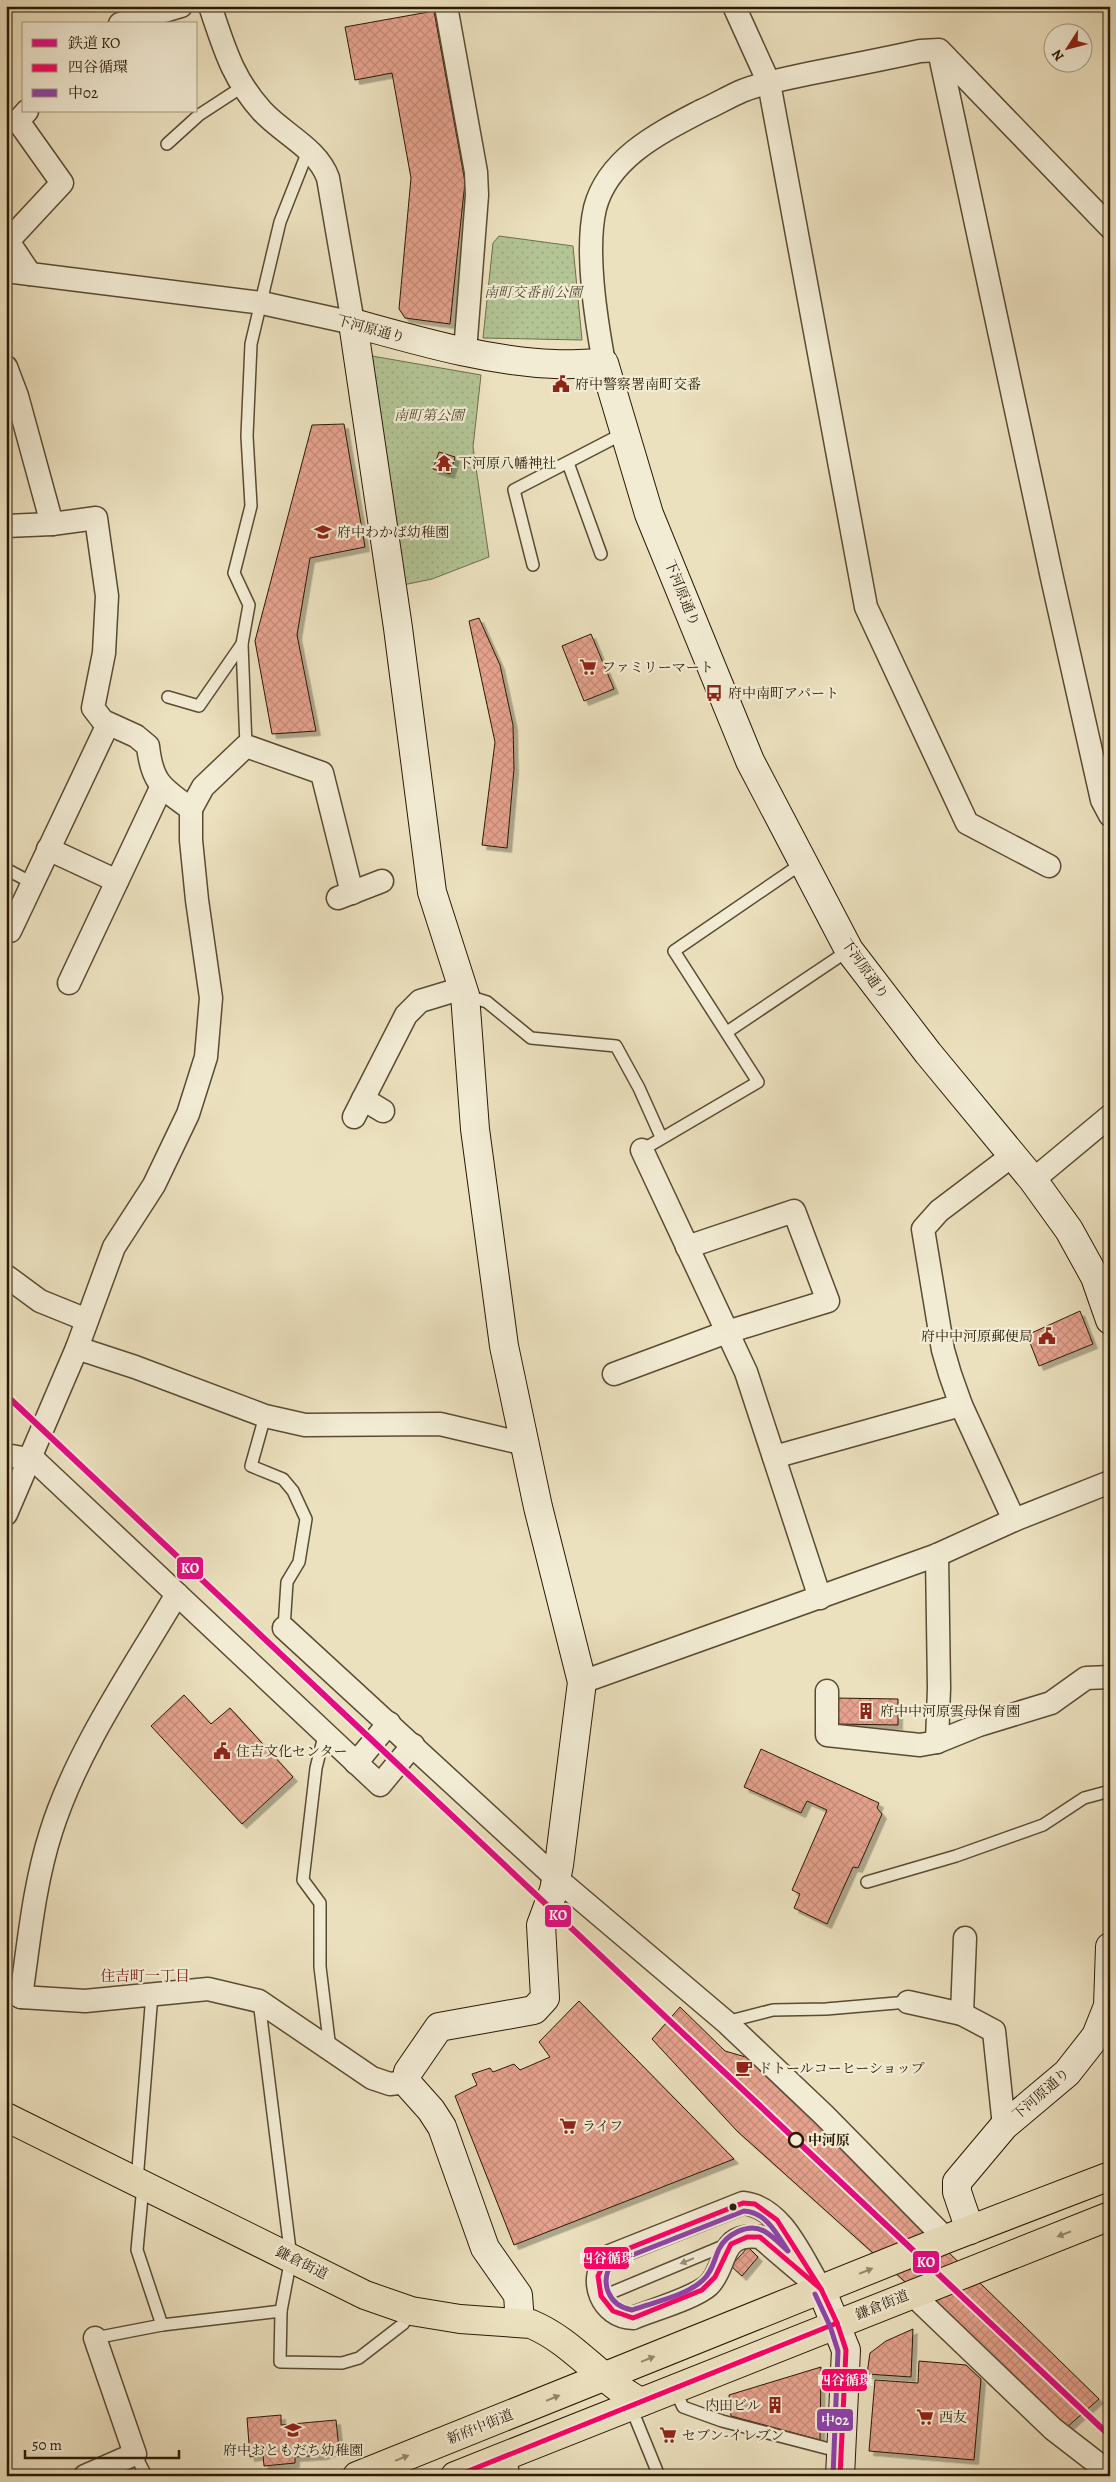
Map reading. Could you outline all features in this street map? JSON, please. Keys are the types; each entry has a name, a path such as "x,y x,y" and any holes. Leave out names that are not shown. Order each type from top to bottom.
{"main road":[{"name":"鎌倉街道","path":"6,2117 365,2295 411,2311 460,2319 531,2324 551,2334 573,2350 603,2378 633,2400 674,2388 1110,2216"},
{"path":"603,2378 958,2234 1110,2176"},
{"name":"新府中街道","path":"357,2476 603,2378"},
{"path":"455,2476 506,2466 633,2400"}],"street":[{"path":"127,22 181,6"},
{"path":"210,6 232,70 242,87 263,112 323,164 328,178 353,323 398,628 432,892 464,991 476,1129 504,1346 546,1540 582,1682 556,1878 541,1924 545,1998 534,2010 440,2027 408,2072 406,2082"},
{"path":"446,6 476,172 477,195 465,352"},
{"path":"734,6 769,83 866,607 967,823 1048,866"},
{"path":"939,50 1052,578 1102,800 1110,816"},
{"path":"604,363 596,302 592,250 595,209 609,178 629,156 666,130 743,90 769,83 920,51 939,50 1110,227"},
{"path":"26,112 18,121 62,183 8,241 30,274"},
{"name":"下河原通り","path":"6,271 262,303 353,323 465,352 541,363 604,363 649,514 750,762 849,950 928,1053 1033,1180 1069,1230 1091,1269 1110,1320"},
{"path":"6,367 17,396 52,524"},
{"path":"6,526 52,524 96,518 107,596 104,653 93,708 108,724 136,736 148,746 150,766 161,788 191,809"},
{"path":"10,931 108,724"},
{"path":"6,1514 77,1348 114,1247 154,1186 188,1114 206,1057 211,998 193,866 191,809 203,787 246,746 322,772 344,896 382,881"},
{"path":"69,983 161,788"},
{"path":"48,849 117,881"},
{"path":"383,1111 358,1108 406,1015 420,1001 464,991"},
{"path":"1033,1180 1110,1116"},
{"path":"642,1150 746,1372 820,1598"},
{"path":"1012,1155 938,1211 923,1229 943,1350 961,1405 1014,1520"},
{"path":"614,1374 727,1332 828,1302 794,1211 687,1246"},
{"path":"6,1276 40,1301 87,1320"},
{"path":"77,1348 135,1367 265,1416 305,1425 440,1424 525,1444"},
{"path":"774,1457 961,1405"},
{"path":"6,1455 29,1457 380,1785 413,1745"},
{"path":"582,1682 937,1555 1014,1520 1110,1482"},
{"path":"937,1555 939,1688 937,1742"},
{"path":"177,1594 86,1748 51,1831 14,1993 85,2001 208,1989 259,2001 372,2078 390,2084 406,2082"},
{"path":"284,1628 556,1878 726,2022 824,2115 958,2234"},
{"path":"827,1691 827,1735 920,1745 937,1742 978,1724 1051,1703 1086,1678 1110,1677"},
{"path":"356,1762 389,1723"},
{"path":"962,2014 965,1938"},
{"name":"下河原通り","path":"958,2234 957,2182 1004,2126 1067,2074 1096,2036 1108,2006 1110,1948"},
{"path":"908,2002 962,2014 994,2030 1004,2126"},
{"path":"406,2082 442,2127 485,2248 518,2295 520,2323"},
{"path":"821,2289 760,2237 748,2235 725,2250 712,2280 700,2291 634,2318 615,2314 605,2304 601,2297 597,2275 600,2265 606,2257 697,2220 742,2203 755,2204 766,2210 788,2235 821,2289 846,2350 841,2464"},
{"path":"697,2220 704,2222 715,2230 725,2250"},
{"path":"911,2293 1053,2429 1110,2473"},
{"path":"85,2476 135,2454 95,2338"}],"lane":[{"path":"167,144 199,115 242,87"},
{"path":"246,746 242,644 249,605 234,573 251,506 247,436 251,344 280,222 308,152"},
{"path":"533,565 514,490 624,433"},
{"path":"568,462 601,554"},
{"path":"168,697 199,706 242,644"},
{"path":"642,1150 661,1137 758,1082 674,951 804,862"},
{"path":"6,870 32,883"},
{"path":"727,1032 849,950"},
{"path":"464,991 487,1002 531,1038 616,1046 639,1088 661,1137"},
{"path":"265,1416 250,1466 283,1479 293,1492 306,1519 299,1562 287,1582 284,1628"},
{"path":"324,1732 316,1768 303,1880 320,1904 320,1967 330,2049"},
{"path":"867,1882 956,1856 1043,1825 1084,1798 1110,1791"},
{"path":"152,1994 137,2250 162,2325"},
{"path":"259,2001 292,2258 281,2311 280,2362 342,2363 359,2358 403,2324 411,2311"},
{"path":"726,2022 773,2010 826,2009 908,2002"},
{"path":"601,2297 725,2250"},
{"path":"95,2338 162,2325 281,2311"},
{"path":"674,2388 683,2407 841,2464"},
{"path":"633,2400 659,2476"},
{"path":"135,2454 146,2476"}],"green space":[{"name":"南町交番前公園","path":"499,236 573,246 582,340 483,338 493,243"},
{"name":"南町第公園","path":"372,356 481,375 473,447 489,557 432,579 403,585"}],"building":[{"path":"434,11 465,182 450,324 405,318 399,309 411,178 392,73 355,80 345,27"},
{"path":"344,424 365,547 310,558 297,635 316,731 272,734 255,641 312,425"},
{"name":"下河原八幡神社","path":"439,452 455,457 450,474 433,469"},
{"path":"479,618 500,665 513,725 514,769 507,848 482,845 495,742 469,621"},
{"name":"ファミリーマート","path":"591,634 614,689 584,701 562,646"},
{"path":"1080,1311 1093,1344 1039,1366 1027,1335"},
{"name":"住吉文化センター","path":"184,1695 211,1724 230,1708 293,1777 242,1824 151,1726"},
{"name":"府中中河原雲母保育園","path":"834,1698 898,1699 898,1725 835,1724"},
{"path":"761,1749 879,1803 877,1808 882,1814 858,1868 853,1867 827,1924 794,1908 800,1894 792,1890 827,1810 807,1801 801,1813 744,1787"},
{"path":"579,2001 734,2159 514,2245 455,2096 477,2085 472,2074 490,2068 493,2072 514,2064 520,2070 550,2057 539,2042"},
{"path":"680,2007 725,2051 749,2058 1099,2399 1067,2427 737,2131 652,2039"},
{"path":"748,2247 758,2257 742,2276 731,2266"},
{"path":"913,2329 911,2377 867,2374 870,2353 886,2341"},
{"name":"西友","path":"919,2361 966,2365 981,2379 974,2460 869,2451 875,2380 918,2383"},
{"name":"内田ビル","path":"821,2367 820,2440 731,2416 729,2395"},
{"name":"府中おともだち幼稚園","path":"281,2415 281,2425 336,2420 339,2449 323,2455 295,2457 295,2463 264,2466 263,2455 250,2457 247,2418"}],"rail line":[{"name":"KO","path":"6,1395 1110,2436"}],"transit line":[{"name":"四谷循環","path":"743,2203 755,2204 777,2220 821,2289 760,2237 747,2237 731,2244 715,2277 702,2290 633,2318 613,2311 601,2296 598,2276 607,2257 743,2203"},
{"name":"中02","path":"744,2211 752,2212 765,2220 788,2251 764,2231 751,2228 745,2229 738,2231 722,2244 711,2270 696,2286 669,2298 632,2310 624,2308 612,2299 608,2292 606,2278 612,2263 744,2211"},
{"name":"四谷循環","path":"821,2289 837,2323 846,2350 840,2476"},
{"name":"中02","path":"815,2294 830,2326 838,2351 833,2476"},
{"name":"四谷循環","path":"456,2476 837,2323"}],"place":[{"name":"府中警察署南町交番","path":"561,384"},
{"name":"下河原八幡神社","path":"444,463"},
{"name":"府中わかば幼稚園","path":"323,532"},
{"name":"ファミリーマート","path":"588,667"},
{"name":"府中南町アパート","path":"714,693"},
{"name":"府中中河原郵便局","path":"1047,1336"},
{"name":"府中中河原雲母保育園","path":"866,1711"},
{"name":"住吉文化センター","path":"222,1751"},
{"name":"ドトールコーヒーショップ","path":"744,2068"},
{"name":"ライフ","path":"568,2126"},
{"name":"中河原","path":"796,2140"},
{"name":"内田ビル","path":"775,2405"},
{"name":"西友","path":"925,2417"},
{"name":"府中おともだち幼稚園","path":"293,2430"},
{"name":"セブン-イレブン","path":"668,2435"}],"district":[{"name":"住吉町一丁目","path":"145,1976"}]}
